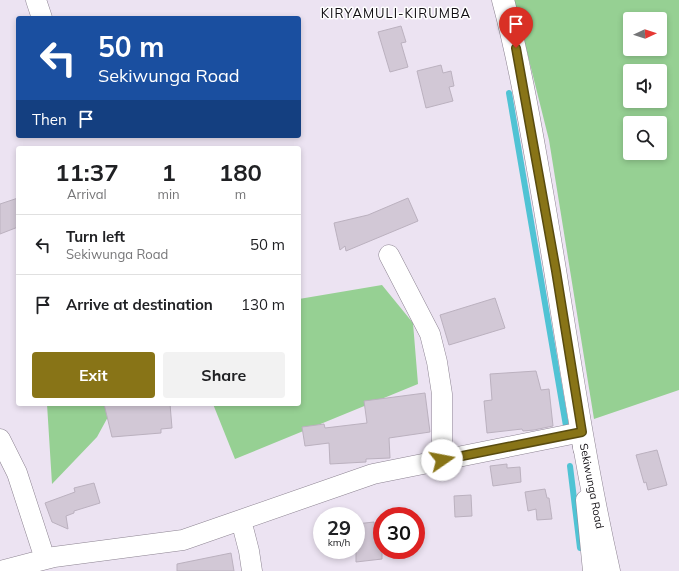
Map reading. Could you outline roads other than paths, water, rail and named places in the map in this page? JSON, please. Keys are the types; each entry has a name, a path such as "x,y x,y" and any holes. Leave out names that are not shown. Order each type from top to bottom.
{"main road":[{"name":"Sekiwunga Road","path":"503,0 516,48 555,263 582,432 609,571"}],"street":[{"path":"36,0 41,16"},
{"path":"389,255 430,334 438,362 442,394 442,460"},
{"path":"0,571 45,559 183,540 373,474 582,432 585,497 593,571"},
{"path":"0,439 17,473 45,559"},
{"path":"241,520 249,551 252,571"}],"waterway":[{"path":"509,93 566,426"},
{"path":"570,466 580,548"}],"district":[{"name":"KIRYAMULI-KIRUMBA","path":"396,13"}]}
